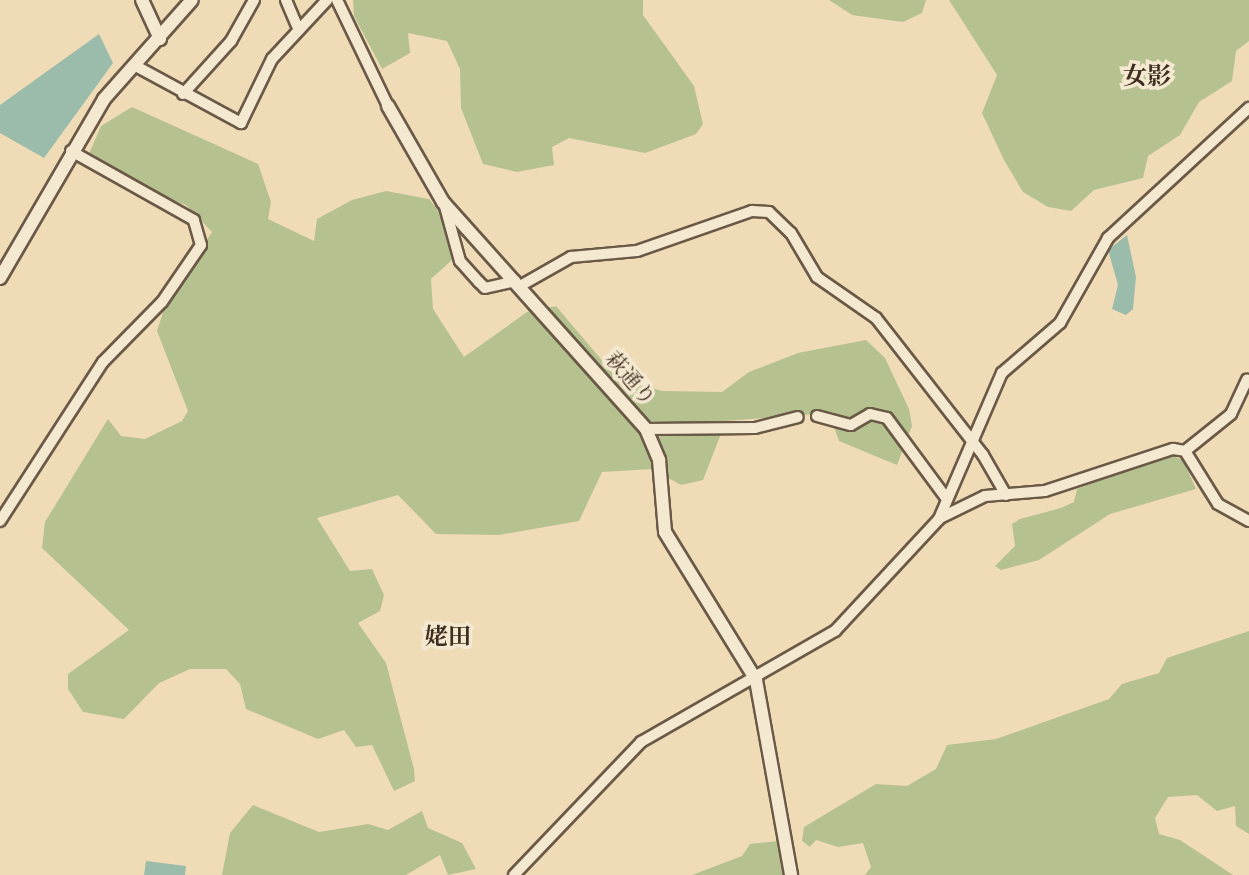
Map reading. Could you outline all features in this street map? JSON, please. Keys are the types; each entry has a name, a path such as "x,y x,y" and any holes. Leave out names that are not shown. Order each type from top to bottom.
{"street":[{"path":"142,0 160,39"},
{"path":"0,278 71,150 134,65 192,0"},
{"path":"183,94 231,41 254,0"},
{"path":"286,0 297,26"},
{"path":"134,65 183,94 241,123 272,59 297,26 327,0"},
{"name":"萩通り","path":"337,0 388,106 443,202 646,429 663,484 665,532 756,680 791,875"},
{"path":"939,519 1002,373 1060,323 1124,219 1249,108"},
{"path":"0,521 103,362 162,302 201,246 194,220 71,150"},
{"path":"443,202 460,261 485,288 518,283 570,257 637,251 752,211 769,212 790,233 817,277 876,318 971,444 995,484 1006,495"},
{"path":"985,496 1006,495 1108,473 1166,449 1185,451 1231,414 1247,380"},
{"path":"817,416 851,425 870,414 887,418 947,499"},
{"path":"646,429 755,428 798,417"},
{"path":"1185,451 1218,504 1249,521"},
{"path":"514,875 629,751 825,640 939,519 985,496 995,484"}],"green space":[{"path":"353,0 643,0 643,15 694,86 703,124 696,134 645,153 569,138 552,147 554,165 517,172 483,164 461,108 460,69 447,41 408,33 410,53 382,69 354,16"},
{"path":"829,0 926,0 922,13 903,22 852,15"},
{"path":"949,0 1249,0 1249,41 1236,51 1232,81 1199,102 1180,135 1148,156 1143,178 1094,190 1071,211 1048,207 1023,192 1004,160 982,113 997,75"},
{"path":"132,107 258,164 271,202 268,219 314,241 317,219 352,200 386,191 429,199 445,219 453,259 431,279 433,309 464,357 527,312 556,306 616,377 662,391 722,392 749,372 798,353 866,340 885,358 909,409 912,426 897,465 839,441 829,413 726,421 703,480 681,485 652,469 602,472 579,521 499,535 436,534 398,495 317,518 350,571 372,569 384,595 380,611 358,623 386,663 414,769 415,781 394,791 372,745 356,747 344,730 318,739 246,709 240,684 226,669 190,669 159,683 124,719 83,712 68,689 68,674 129,630 42,548 45,522 108,419 121,436 145,439 182,421 188,411 157,331 166,303 212,232 186,205 148,192 89,154 101,126"},
{"path":"1167,454 1183,460 1196,489 1110,514 1039,560 1001,570 995,566 1015,546 1012,524 1020,519 1061,508 1074,502 1077,489"},
{"path":"1249,631 1249,834 1236,826 1235,806 1217,811 1197,795 1168,797 1155,818 1159,834 1180,840 1233,875 865,875 871,867 863,843 838,847 816,840 810,847 802,841 804,827 876,784 907,786 936,769 947,745 996,739 1109,699 1122,684 1159,673 1167,658"},
{"path":"253,805 319,832 368,824 388,830 422,811 428,828 462,843 476,869 448,875 440,855 406,875 222,875 230,833"},
{"path":"779,841 786,875 692,875 742,856 750,844"}],"shaded area":[{"path":"99,34 113,63 44,158 0,133 0,105"},
{"path":"1127,235 1136,277 1133,309 1126,315 1112,309 1118,285 1108,250"},
{"path":"146,861 186,866 185,875 144,875"}],"district":[{"name":"女影","path":"1147,78"},
{"name":"姥田","path":"448,638"}]}
